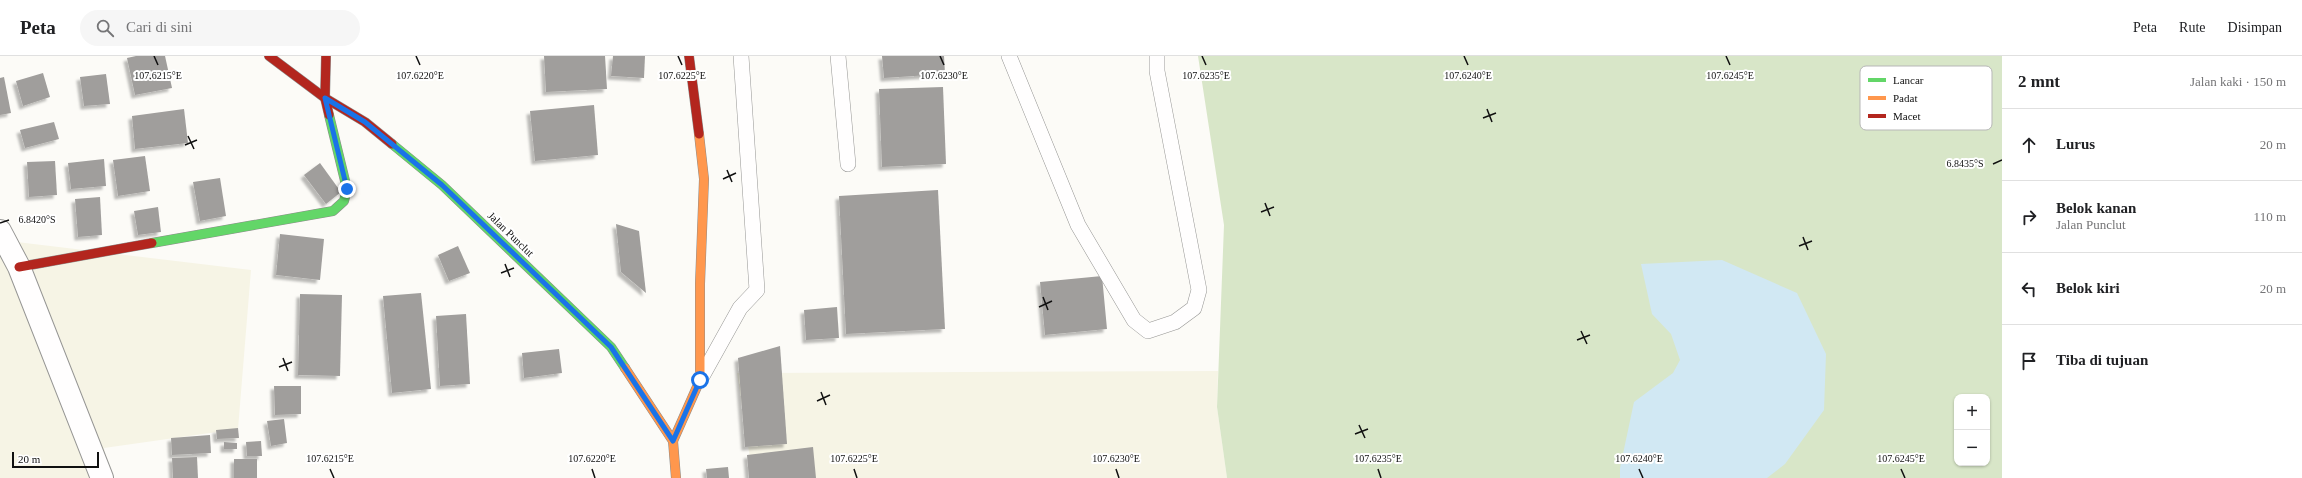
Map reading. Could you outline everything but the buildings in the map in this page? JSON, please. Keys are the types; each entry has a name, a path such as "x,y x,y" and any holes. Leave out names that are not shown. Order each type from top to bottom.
{"street":[{"name":"Jalan Punclut","path":"269,56 325,98 365,122 442,185 611,347 673,441 676,478"},
{"path":"19,267 333,211 344,201 347,189 325,98 326,56"},
{"path":"673,441 700,380 700,284 704,179 689,56"},
{"path":"0,231 19,267 102,478"}],"lane":[{"path":"700,380 740,308 757,290 741,56"},
{"path":"838,56 848,164"},
{"path":"1009,56 1078,225 1134,320 1148,331 1175,322 1194,308 1199,290 1157,71 1157,56"}],"shaded area":[{"path":"0,240 251,270 238,429 104,448 110,478 0,478"},
{"path":"1218,371 1217,407 1227,478 753,478 737,373"}],"green space":[{"path":"1198,56 2002,56 2002,478 1227,478 1217,407 1224,225"}],"water":[{"path":"1722,260 1797,293 1826,354 1824,410 1785,464 1767,478 1620,478 1620,468 1634,402 1673,373 1680,360 1671,334 1652,314 1641,264"}],"traffic: fast":[{"path":"152,243 333,211 344,201 347,189 329,115"},
{"path":"392,144 442,185 611,347 625,368"}],"traffic: slow":[{"path":"673,441 700,380 700,284 704,179 699,134"},
{"path":"625,368 673,441 676,478"}],"traffic: jam":[{"path":"269,56 325,98 365,122 392,144"},
{"path":"326,56 325,98 329,115"},
{"path":"689,56 699,134"},
{"path":"19,267 152,243"}],"route":[{"path":"347,189 325,98 365,122 442,185 611,347 673,441 700,380"}]}
